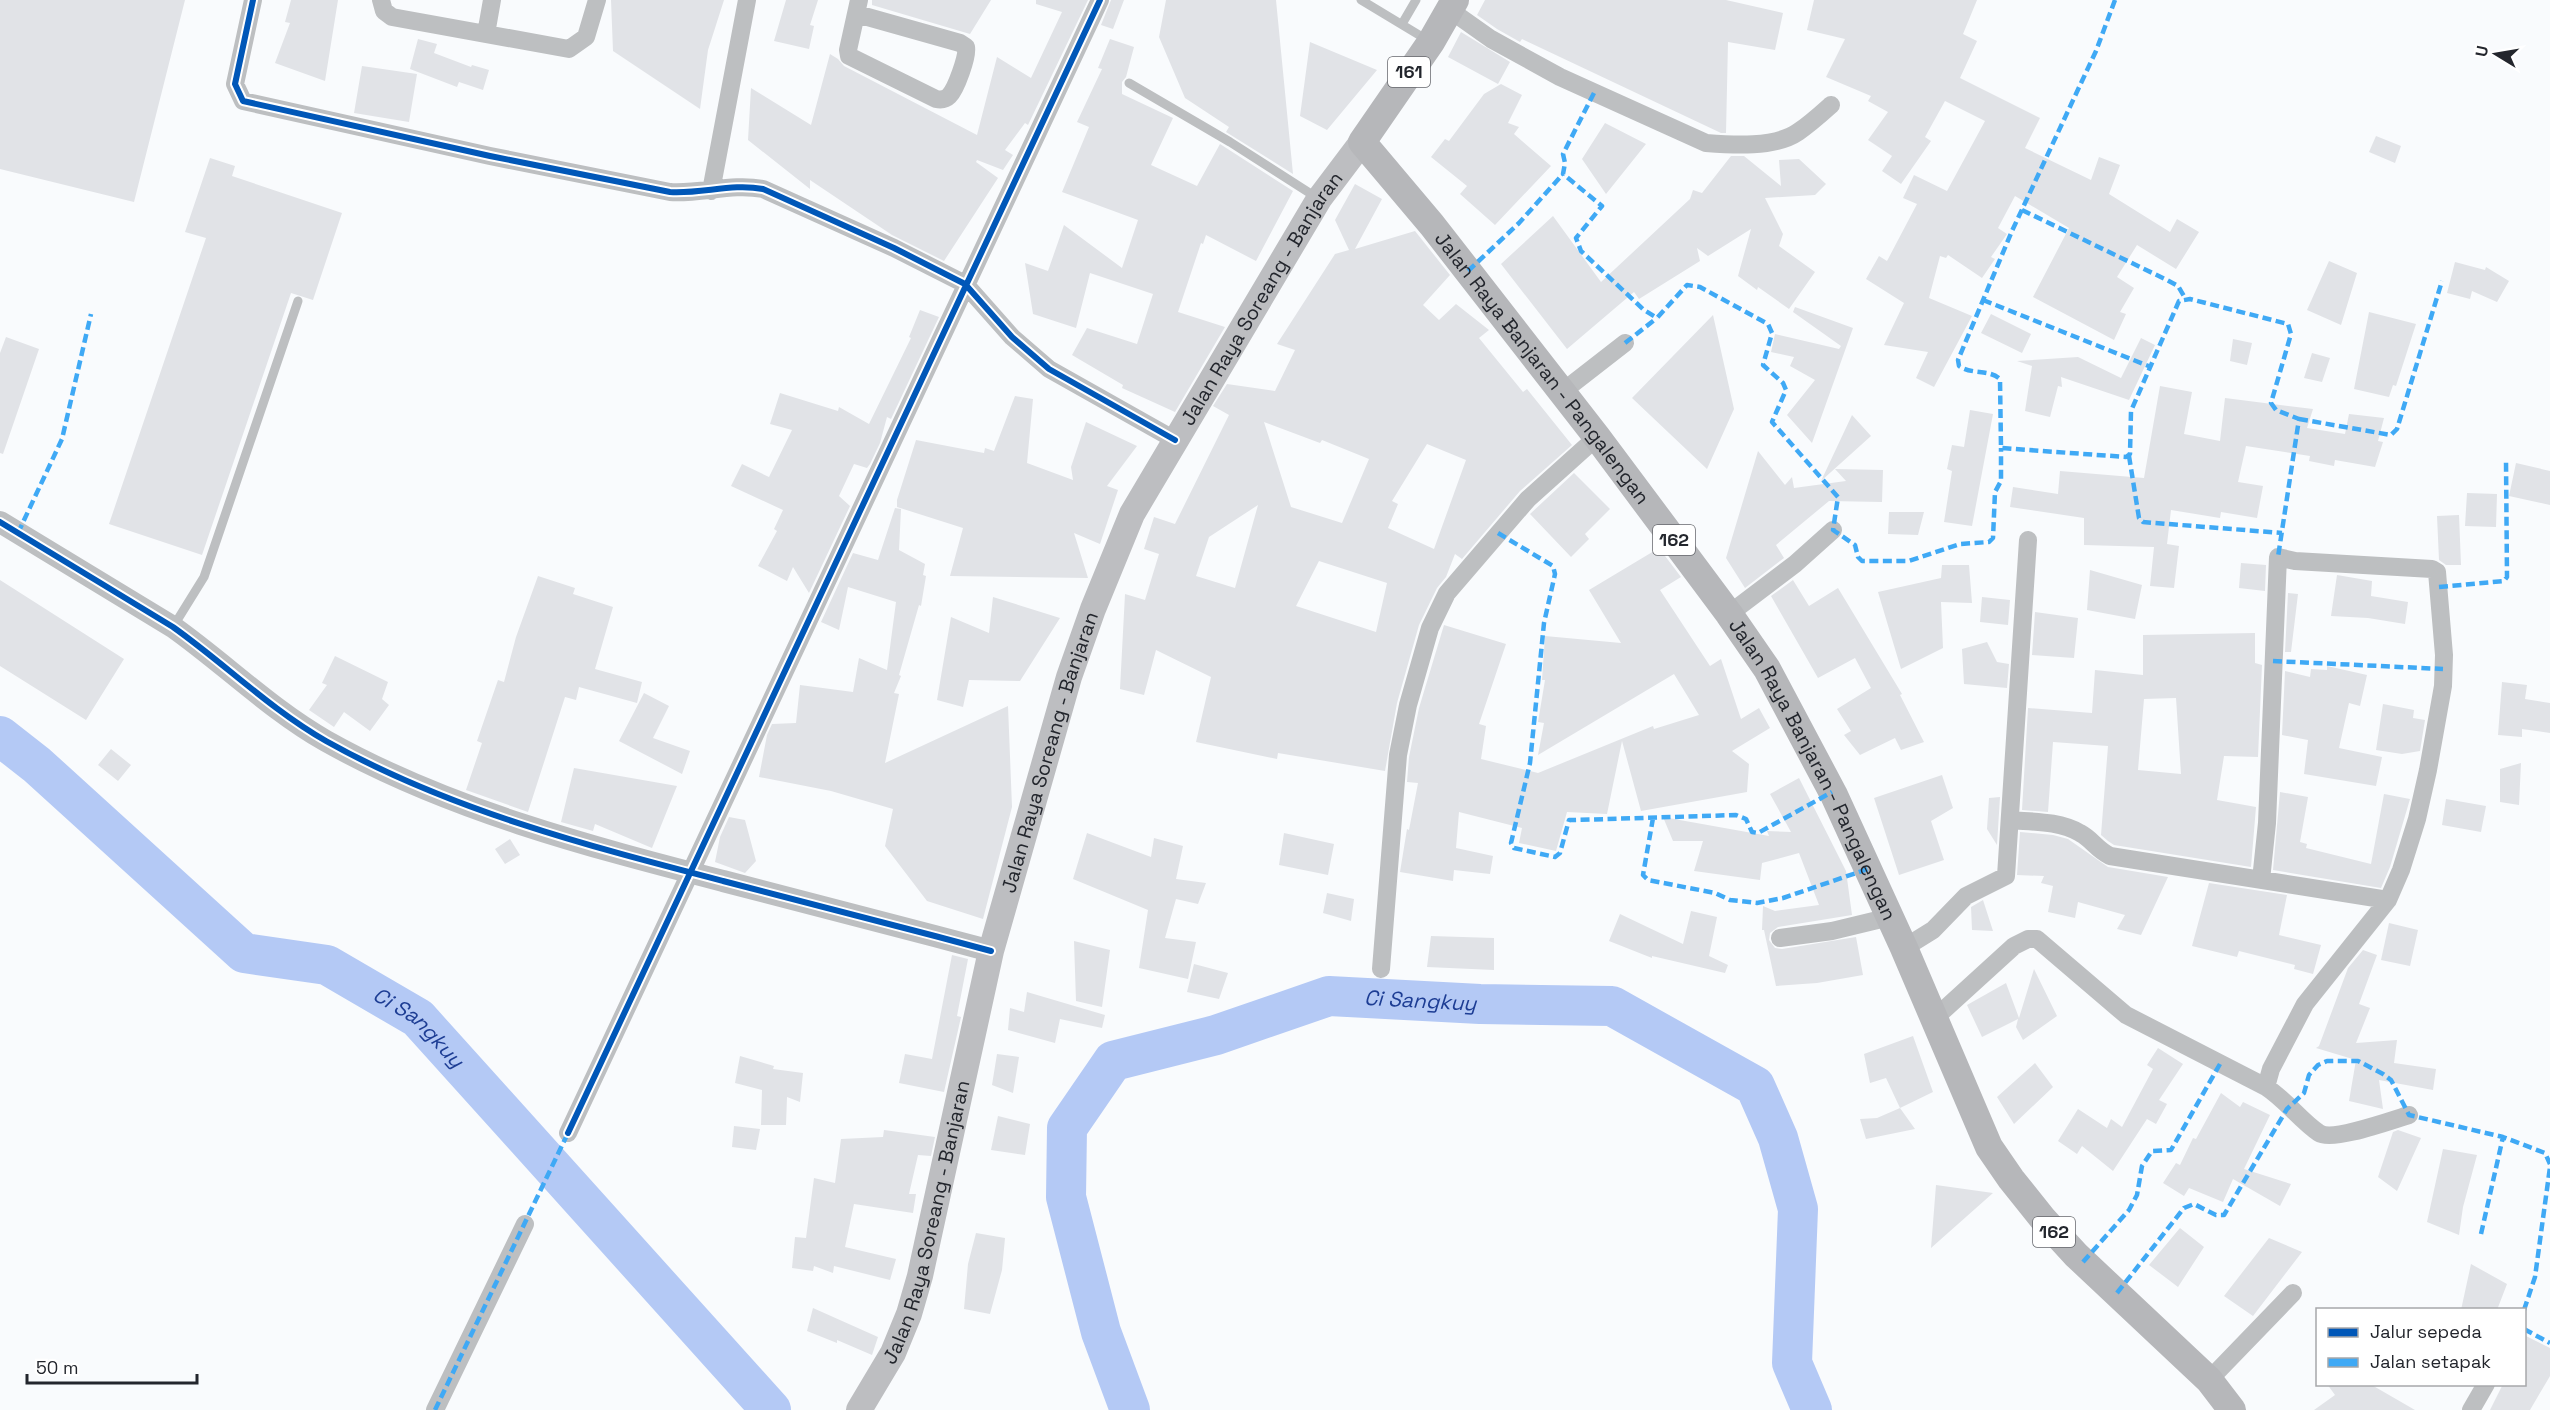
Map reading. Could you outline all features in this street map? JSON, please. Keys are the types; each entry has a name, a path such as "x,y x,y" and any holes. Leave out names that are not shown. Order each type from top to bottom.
{"main road":[{"name":"161","path":"1362,142 1431,42 1452,5"},
{"name":"Jalan Raya Soreang - Banjaran","path":"859,1410 893,1353 918,1286 992,951 1069,676 1089,620 1132,514 1319,199 1362,142"},
{"name":"Jalan Raya Banjaran - Pangalengan","path":"1362,142 1425,216 1597,437 1729,614 1783,696 1834,795 1890,917 1989,1147 2043,1219 2076,1255 2209,1380 2232,1410"}],"street":[{"path":"253,0 236,84 243,101 478,153 670,192 711,191 746,185 764,189 894,248 965,284 1012,337 1049,369 1175,440"},
{"path":"381,0 384,11 392,17 569,49 586,37 597,0"},
{"path":"486,34 492,0"},
{"path":"711,191 747,0"},
{"path":"568,1133 1100,0"},
{"path":"1452,5 1491,39 1560,77 1706,143 1730,145 1766,143 1796,134 1831,105"},
{"path":"858,7 966,47 966,57 950,95 942,100 936,99 854,61 849,56 848,50 858,7"},
{"path":"1562,392 1625,343"},
{"path":"1381,969 1398,755 1408,705 1437,610 1447,593 1528,499 1597,437"},
{"path":"0,522 173,627 200,646 271,706 325,741 449,799 563,838 992,951"},
{"path":"1729,614 1794,564 1833,530"},
{"path":"1904,948 1933,930 1939,921 1966,896 2006,876 2028,540"},
{"path":"2260,880 2267,823 2278,557 2295,561 2432,569 2439,576 2444,655 2443,686 2428,770 2401,870 2388,900 2305,1004 2268,1079"},
{"path":"2010,820 2064,825 2082,834 2097,849 2110,856 2388,900"},
{"path":"1780,938 1832,931 1890,917"},
{"path":"1934,1016 2014,946 2028,939 2037,939 2126,1015 2268,1079 2283,1098 2318,1133 2324,1136 2409,1115"},
{"path":"435,1410 525,1224"},
{"path":"2209,1380 2293,1293"},
{"path":"2471,1410 2485,1386"}],"lane":[{"path":"1361,0 1431,42"},
{"path":"1402,24 1416,0"},
{"path":"1129,83 1319,199"},
{"path":"173,627 204,577 298,301"}],"building":[{"path":"0,0 185,0 134,202 0,169"},
{"path":"291,0 338,0 325,81 275,63 290,23 285,22"},
{"path":"611,0 724,0 708,50 700,109 613,51"},
{"path":"786,0 818,0 810,25 814,26 809,49 774,41"},
{"path":"872,0 991,0 970,34 872,5"},
{"path":"1036,0 1088,0 1028,125 1025,123 1005,150 1013,155 1003,170 977,160 976,162 998,178 944,261 892,235 810,180 810,189 748,140 751,88 811,125 830,54 844,66 977,135 997,57 1031,78 1062,12 1036,4"},
{"path":"1111,0 1124,0 1113,29 1101,25"},
{"path":"1166,0 1276,0 1293,174 1226,132 1229,127 1185,98 1159,37"},
{"path":"1485,0 1726,0 1783,13 1775,50 1728,42 1726,133 1721,133 1522,39 1520,42 1477,15"},
{"path":"1814,0 1977,0 1963,34 1977,41 1960,78 2040,118 2025,148 2091,180 2099,157 2120,165 2109,194 2170,232 2177,219 2199,232 2176,269 2137,245 2117,277 2134,288 2120,312 2126,314 2114,340 2033,297 2069,228 2015,196 1998,228 2007,234 1991,257 1995,259 1982,278 1948,255 1946,258 1940,256 1929,298 1972,316 1934,387 1916,378 1928,352 1884,345 1904,303 1866,279 1879,256 1887,261 1917,204 1903,198 1914,175 1947,191 1985,121 1945,101 1925,137 1931,141 1901,184 1882,171 1892,156 1868,140 1888,112 1868,101 1871,96 1826,77 1845,39 1807,30"},
{"path":"1461,32 1510,62 1498,84 1448,57"},
{"path":"418,39 437,44 434,53 471,67 472,65 489,70 483,90 459,82 457,87 410,69"},
{"path":"1110,39 1134,47 1126,77 1122,82 1122,94 1173,118 1151,165 1197,186 1220,144 1293,191 1256,261 1206,235 1203,244 1201,243 1178,312 1225,327 1175,412 1122,388 1123,385 1072,355 1087,328 1137,344 1153,294 1090,273 1076,328 1033,314 1025,263 1048,271 1064,225 1122,268 1138,220 1062,192 1089,127 1077,122 1102,69 1098,68"},
{"path":"1310,42 1377,70 1327,130 1300,116"},
{"path":"362,66 417,74 409,122 354,113"},
{"path":"1501,84 1522,95 1508,123 1519,127 1514,134 1551,166 1495,225 1460,194 1467,186 1431,157 1445,139 1449,141 1484,94"},
{"path":"1605,123 1646,144 1606,194 1582,159"},
{"path":"2376,136 2401,146 2395,163 2369,152"},
{"path":"1731,156 1744,156 1781,186 1779,160 1799,159 1826,184 1815,195 1765,198 1783,234 1779,246 1815,272 1789,309 1738,276 1751,229 1708,256 1697,248 1700,261 1639,299 1634,292 1567,349 1501,264 1553,216 1601,282 1690,199 1693,190 1702,193"},
{"path":"210,158 235,166 232,176 342,213 313,300 291,293 202,555 109,524 206,238 185,232"},
{"path":"1355,184 1382,199 1355,249 1415,231 1450,275 1423,305 1439,320 1456,304 1489,330 1479,338 1523,392 1527,389 1572,445 1520,491 1462,559 1455,554 1446,577 1437,588 1419,625 1397,703 1385,771 1278,753 1277,759 1196,742 1211,677 1156,650 1144,695 1120,689 1125,594 1145,600 1159,554 1144,549 1154,517 1175,524 1229,415 1213,406 1227,384 1275,391 1295,350 1277,344 1335,254 1349,250 1335,220","holes":["1264,422 1320,443 1322,440 1369,459 1342,523 1291,507","1427,444 1466,460 1434,549 1388,528 1398,504 1392,501","1258,505 1235,588 1196,576 1209,537","1319,561 1387,583 1376,632 1296,606"]},
{"path":"2329,261 2357,273 2341,325 2307,310"},
{"path":"2455,262 2485,270 2486,267 2509,281 2497,302 2472,291 2470,299 2447,293"},
{"path":"1795,307 1853,328 1812,443 1787,415 1815,380 1790,366 1794,357 1771,352 1775,334 1839,349 1841,346 1793,312"},
{"path":"920,310 939,317 891,419 887,417 880,443 870,464 867,468 854,464 839,496 850,506 809,593 793,567 787,581 758,566 777,531 774,529 783,510 731,486 742,464 769,477 792,430 770,424 780,393 838,411 839,407 869,424 911,338 909,337"},
{"path":"2369,312 2416,324 2396,386 2393,385 2389,397 2354,389"},
{"path":"1991,314 2031,334 2022,353 1981,333"},
{"path":"1713,315 1734,409 1707,469 1632,398"},
{"path":"6,337 39,349 3,454 0,453 0,353"},
{"path":"2141,338 2155,345 2129,400 2061,377 2062,387 2058,386 2050,417 2025,411 2032,366 2017,361 2078,357 2121,378"},
{"path":"2233,339 2252,343 2247,365 2230,361"},
{"path":"2312,353 2330,358 2322,382 2304,378"},
{"path":"2160,386 2192,392 2184,434 2220,441 2225,398 2313,409 2307,428 2345,434 2349,414 2384,418 2378,441 2383,442 2375,467 2335,460 2334,466 2309,461 2310,456 2246,446 2238,482 2263,486 2257,518 2221,512 2220,518 2171,510 2167,544 2179,546 2174,588 2150,586 2154,547 2084,545 2084,518 2010,507 2013,487 2058,494 2060,471 2144,478"},
{"path":"1015,396 1033,399 1027,463 1073,480 1071,467 1086,422 1137,446 1107,486 1118,490 1100,544 1074,533 1088,578 950,576 963,528 897,507 897,500 916,440 984,453 985,448 994,451"},
{"path":"1970,410 1993,414 1972,526 1944,522 1952,471 1947,469 1952,445 1964,447"},
{"path":"1852,415 1871,436 1821,481"},
{"path":"1758,451 1785,485 1792,477 1794,488 1846,481 1835,469 1883,470 1882,502 1829,501 1776,545 1784,558 1745,588 1726,558"},
{"path":"2516,463 2550,471 2550,505 2509,496"},
{"path":"1574,473 1610,509 1585,534 1589,539 1571,557 1530,514"},
{"path":"2467,493 2497,494 2496,527 2465,526"},
{"path":"895,508 901,509 899,550 925,564 923,575 926,576 921,606 919,605 899,675 901,676 894,693 899,694 885,763 1008,706 1012,807 983,919 927,901 885,846 893,809 831,791 759,777 767,735 772,724 796,723 800,685 853,692 859,658 887,670 896,602 848,587 839,630 821,622 853,553 878,560"},
{"path":"1889,512 1924,512 1918,535 1888,534"},
{"path":"2459,515 2461,565 2446,565 2439,560 2437,516"},
{"path":"1659,548 1681,577 1660,590 1710,666 1721,659 1741,719 1759,708 1770,728 1732,751 1749,764 1747,792 1641,811 1622,741 1607,814 1567,812 1556,851 1519,843 1522,828 1459,812 1456,848 1493,856 1490,874 1454,870 1453,881 1400,872 1418,783 1407,782 1409,757 1419,708 1444,625 1506,644 1479,724 1486,726 1481,759 1538,773 1653,726 1654,729 1699,715 1674,674 1538,755 1544,723 1538,722 1545,680 1542,680 1545,636 1621,643 1589,590"},
{"path":"2241,563 2266,565 2265,591 2239,588"},
{"path":"1942,565 1969,565 1972,603 1941,602 1943,648 1901,669 1878,592 1941,578"},
{"path":"2090,570 2142,585 2135,619 2087,610"},
{"path":"2337,575 2372,581 2371,596 2408,602 2405,624 2368,618 2331,616"},
{"path":"538,576 575,588 573,594 613,607 595,669 642,682 637,703 579,687 576,700 565,697 528,812 466,790 482,743 477,741 498,680 504,682 516,637"},
{"path":"0,580 124,659 86,720 0,666"},
{"path":"1793,580 1809,606 1838,588 1902,694 1900,695 1924,742 1901,750 1895,738 1860,755 1844,735 1851,731 1837,709 1871,688 1855,658 1818,678 1771,596"},
{"path":"2288,593 2298,594 2291,652 2285,652"},
{"path":"993,597 1060,618 1020,681 969,680 963,707 937,700 951,617 989,633"},
{"path":"1982,597 2010,600 2008,625 1980,622"},
{"path":"2035,612 2078,618 2074,658 2032,655"},
{"path":"2255,633 2255,663 2262,665 2258,757 2224,756 2217,800 2256,807 2251,867 2114,845 2108,841 2101,835 2108,746 2053,742 2048,812 2022,810 2028,708 2092,713 2095,670 2143,675 2143,635","holes":["2176,698 2181,774 2138,770 2144,699"]},
{"path":"1987,642 1997,662 2009,664 2007,688 1964,684 1962,649"},
{"path":"335,656 388,682 382,699 389,705 370,731 344,712 334,727 309,710 327,685 322,683"},
{"path":"2327,666 2367,675 2360,706 2349,703 2339,748 2382,757 2376,786 2304,774 2308,740 2282,735 2285,671 2310,677 2311,669 2327,670"},
{"path":"2502,682 2527,685 2525,699 2550,703 2550,733 2522,729 2522,737 2498,735"},
{"path":"644,693 669,706 653,738 690,751 682,774 619,741"},
{"path":"2383,704 2414,710 2413,718 2425,720 2420,751 2402,754 2376,750"},
{"path":"111,749 131,765 118,781 98,765"},
{"path":"2521,763 2519,805 2500,802 2500,769"},
{"path":"574,768 677,786 652,848 595,824 593,831 561,822"},
{"path":"1942,775 1953,808 1931,821 1944,860 1899,875 1874,798"},
{"path":"1799,778 1846,871 1852,915 1778,927 1770,933 1769,940 1775,948 1782,949 1856,937 1863,975 1817,983 1776,986 1764,930 1762,930 1763,906 1775,911 1819,905 1799,853 1762,863 1760,880 1694,871 1703,841 1673,841 1663,817 1769,836 1767,831 1791,832 1770,794"},
{"path":"2280,792 2308,797 2300,842 2307,844 2306,848 2371,864 2384,794 2410,799 2390,867 2381,888 2273,870"},
{"path":"2000,797 1997,845 1987,829 1989,798"},
{"path":"2446,799 2486,806 2481,832 2442,825"},
{"path":"729,817 745,820 756,861 745,873 715,862 720,837"},
{"path":"2020,832 2068,839 2108,867 2168,877 2141,935 2117,929 2125,915 2078,902 2075,918 2048,912 2053,886 2041,883 2044,876 2017,875"},
{"path":"1087,833 1151,857 1154,838 1183,846 1176,879 1206,883 1198,904 1176,899 1165,938 1196,942 1188,979 1139,968 1148,910 1073,879"},
{"path":"1284,833 1334,844 1328,875 1279,865"},
{"path":"510,839 520,855 505,864 495,849"},
{"path":"2209,883 2287,895 2279,935 2321,945 2313,974 2294,969 2295,965 2239,951 2237,957 2192,946"},
{"path":"1327,893 1354,899 1351,921 1323,913"},
{"path":"1983,900 1993,931 1972,930 1971,907"},
{"path":"1691,911 1717,917 1709,956 1728,965 1725,973 1652,956 1652,958 1609,941 1620,914 1683,944"},
{"path":"2389,923 2418,930 2410,966 2381,960"},
{"path":"1431,936 1494,938 1494,970 1427,967"},
{"path":"1074,941 1110,950 1102,1007 1076,1001"},
{"path":"2363,950 2377,955 2359,1004 2370,1008 2356,1043 2397,1040 2394,1063 2436,1069 2433,1090 2379,1080 2383,1109 2349,1101 2356,1060 2316,1048 2319,1046 2348,968"},
{"path":"952,955 968,959 957,1016 961,1017 944,1092 899,1083 905,1054 932,1059"},
{"path":"1194,964 1228,973 1219,999 1187,992"},
{"path":"2034,969 2057,1016 2023,1040 2016,1027 2018,1019 1982,1037 1967,1005 2006,983 2019,1018"},
{"path":"1027,992 1105,1015 1102,1028 1060,1019 1055,1043 1008,1030 1010,1008 1024,1012"},
{"path":"1913,1036 1933,1092 1900,1108 1886,1078 1870,1083 1864,1054"},
{"path":"2158,1048 2183,1064 2159,1100 2167,1104 2156,1124 2147,1119 2113,1171 2082,1146 2077,1154 2058,1141 2078,1109 2107,1128 2111,1119 2122,1127 2153,1069 2147,1065"},
{"path":"997,1054 1019,1057 1013,1093 992,1085"},
{"path":"740,1056 774,1066 773,1069 803,1073 800,1102 787,1097 786,1125 761,1125 762,1090 735,1083"},
{"path":"2035,1063 2053,1087 2014,1124 1997,1097"},
{"path":"2221,1093 2240,1107 2243,1102 2270,1115 2244,1169 2291,1184 2280,1206 2233,1179 2223,1202 2189,1188 2184,1196 2163,1183 2176,1163 2180,1165 2193,1138 2196,1139"},
{"path":"1900,1108 1915,1129 1866,1139 1860,1119 1877,1118"},
{"path":"998,1116 1030,1124 1025,1155 991,1150"},
{"path":"734,1126 760,1129 756,1150 732,1147"},
{"path":"884,1130 935,1137 931,1156 918,1155 909,1194 916,1194 913,1213 854,1204 845,1247 896,1259 890,1280 834,1266 833,1273 814,1266 813,1271 792,1268 795,1237 806,1238 814,1178 835,1183 841,1139 883,1137"},
{"path":"2398,1130 2421,1138 2397,1191 2378,1177 2393,1132"},
{"path":"2443,1149 2477,1155 2463,1207 2459,1235 2427,1222"},
{"path":"1936,1185 1993,1193 1931,1248"},
{"path":"2180,1228 2204,1247 2178,1287 2149,1265"},
{"path":"976,1233 1005,1238 1002,1270 990,1314 964,1309 968,1264"},
{"path":"2269,1238 2302,1252 2253,1316 2224,1296"},
{"path":"2471,1264 2507,1284 2498,1308 2461,1308"},
{"path":"813,1308 878,1337 872,1355 837,1340 837,1343 807,1331"},
{"path":"2526,1336 2550,1348 2550,1376 2530,1410 2490,1410 2502,1386 2526,1386"},
{"path":"2328,1386 2373,1386 2415,1410 2314,1410 2335,1395"}],"waterway":[{"name":"Ci Sangkuy","path":"0,736 37,765 244,953 327,965 418,1018 771,1410"},
{"name":"Ci Sangkuy","path":"1130,1410 1101,1332 1066,1197 1067,1128 1113,1061 1216,1035 1329,996 1480,1004 1612,1006 1755,1086 1778,1138 1798,1209 1792,1363 1812,1410"}],"marked path":[{"path":"2115,0 2096,51 2012,231 1958,360 1959,366 1991,374 2000,379 2001,448 2126,457 2130,454 2131,411 2179,301 2190,299 2288,324 2291,334 2271,403 2276,410 2299,419 2278,557"},
{"path":"1594,93 1563,154 1565,163 1563,174 1602,206 1576,238 1581,251 1644,310 1657,318 1687,285 1700,287 1768,324 1772,333 1763,365 1783,383 1786,390 1772,422 1838,497 1833,530 1855,545 1858,557 1862,561 1909,561 1960,544 1989,542 1993,538 1995,492 2001,481 2001,448"},
{"path":"1468,271 1519,223 1563,174"},
{"path":"2022,210 2167,280 2178,286 2185,298"},
{"path":"2299,419 2391,435 2397,429 2442,281"},
{"path":"1983,300 2151,367"},
{"path":"18,533 62,439 91,314"},
{"path":"1625,343 1657,318"},
{"path":"2129,456 2139,518 2143,522 2282,533"},
{"path":"2439,587 2504,581 2507,577 2506,461"},
{"path":"1498,533 1553,566 1555,574 1544,623 1530,763 1511,843 1514,848 1555,857 1560,853 1569,820 1736,815 1746,819 1752,832 1758,833 1832,792"},
{"path":"2273,661 2443,669"},
{"path":"1653,818 1643,875 1648,880 1715,893 1730,900 1757,903 1783,898 1868,869"},
{"path":"2117,1293 2184,1208 2194,1204 2216,1215 2224,1215 2287,1109 2304,1093 2309,1075 2318,1065 2327,1061 2358,1061 2383,1074 2391,1080 2409,1115 2503,1137 2545,1153 2550,1164"},
{"path":"2083,1262 2129,1210 2137,1195 2142,1166 2152,1151 2171,1150 2220,1064"},
{"path":"435,1410 568,1133"},
{"path":"2481,1234 2503,1137"},
{"path":"2525,1308 2535,1277 2550,1167"},
{"path":"2526,1330 2550,1343"}],"cycle path":[{"path":"253,0 235,84 243,101 490,156 670,192 740,187 763,189 894,248 965,284 1012,337 1049,369 1175,440"},
{"path":"568,1133 1100,0"},
{"path":"0,522 173,627 305,728 373,765 421,787 570,840 991,951"}]}
